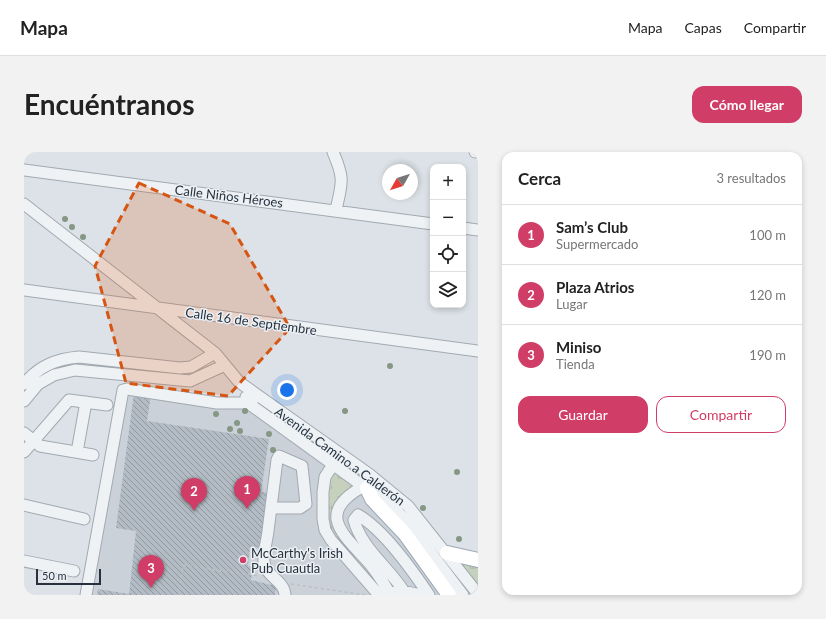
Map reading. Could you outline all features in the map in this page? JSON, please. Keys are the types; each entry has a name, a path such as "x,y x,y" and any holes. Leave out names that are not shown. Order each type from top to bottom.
{"main road":[{"path":"366,487 372,499 405,534 449,595"},
{"path":"447,553 478,560"}],"street":[{"path":"333,152 342,171 343,179 336,210"},
{"name":"Calle Niños Héroes","path":"24,170 430,224"},
{"path":"26,208 216,353 253,399"},
{"path":"466,228 478,230"},
{"name":"Calle 16 de Septiembre","path":"24,290 478,352"},
{"path":"24,384 39,369 55,360 65,358 79,357 180,368 191,367 216,353"},
{"path":"24,401 38,384 54,375 75,370 190,381 225,365"},
{"path":"86,595 123,390 127,389 217,403 253,399"},
{"name":"Avenida Camino a Calderón","path":"253,399 396,510 410,525 463,595"},
{"name":"Avenida Camino a Calderón","path":"253,399 369,474 408,506 447,553 478,594"},
{"path":"24,452 69,400 107,405"},
{"path":"77,452 86,402"},
{"path":"24,433 40,446 93,455"},
{"path":"271,508 300,508 306,504 302,466 279,456 271,508 264,562 267,570 277,579 285,593"},
{"path":"369,474 356,471 345,464 334,463 325,477 323,519 325,530 331,540 380,593"},
{"path":"366,487 345,499 338,508 338,525 341,532 371,566 380,593"},
{"path":"24,505 84,519"},
{"path":"403,590 357,533 354,520 358,515 370,522 415,574 429,595"},
{"path":"24,561 74,571"},
{"path":"380,593 403,590 421,595"}],"path":[{"path":"179,595 183,565 277,579"},
{"path":"285,593 291,584 380,593"}],"highlighted area":[{"path":"139,183 230,224 290,328 228,396 126,383 95,266"}],"shaded area":[{"path":"123,390 248,403 367,488 448,595 86,595"}],"green space":[{"path":"345,464 356,471 369,474 447,553 478,560 478,595 448,595 364,486 337,517 386,588 379,595 331,540 324,505 325,477"}],"building":[{"path":"134,393 151,395 147,421 269,439 261,492 271,493 263,548 250,547 248,566 253,567 251,580 276,586 275,595 97,595 98,589 129,594 136,531 116,528"}],"place":[{"name":"Sam’s Club","path":"247,509"},
{"name":"Plaza Atrios","path":"194,511"},
{"name":"McCarthy's Irish Pub Cuautla","path":"243,560"},
{"name":"Miniso","path":"151,588"}]}
